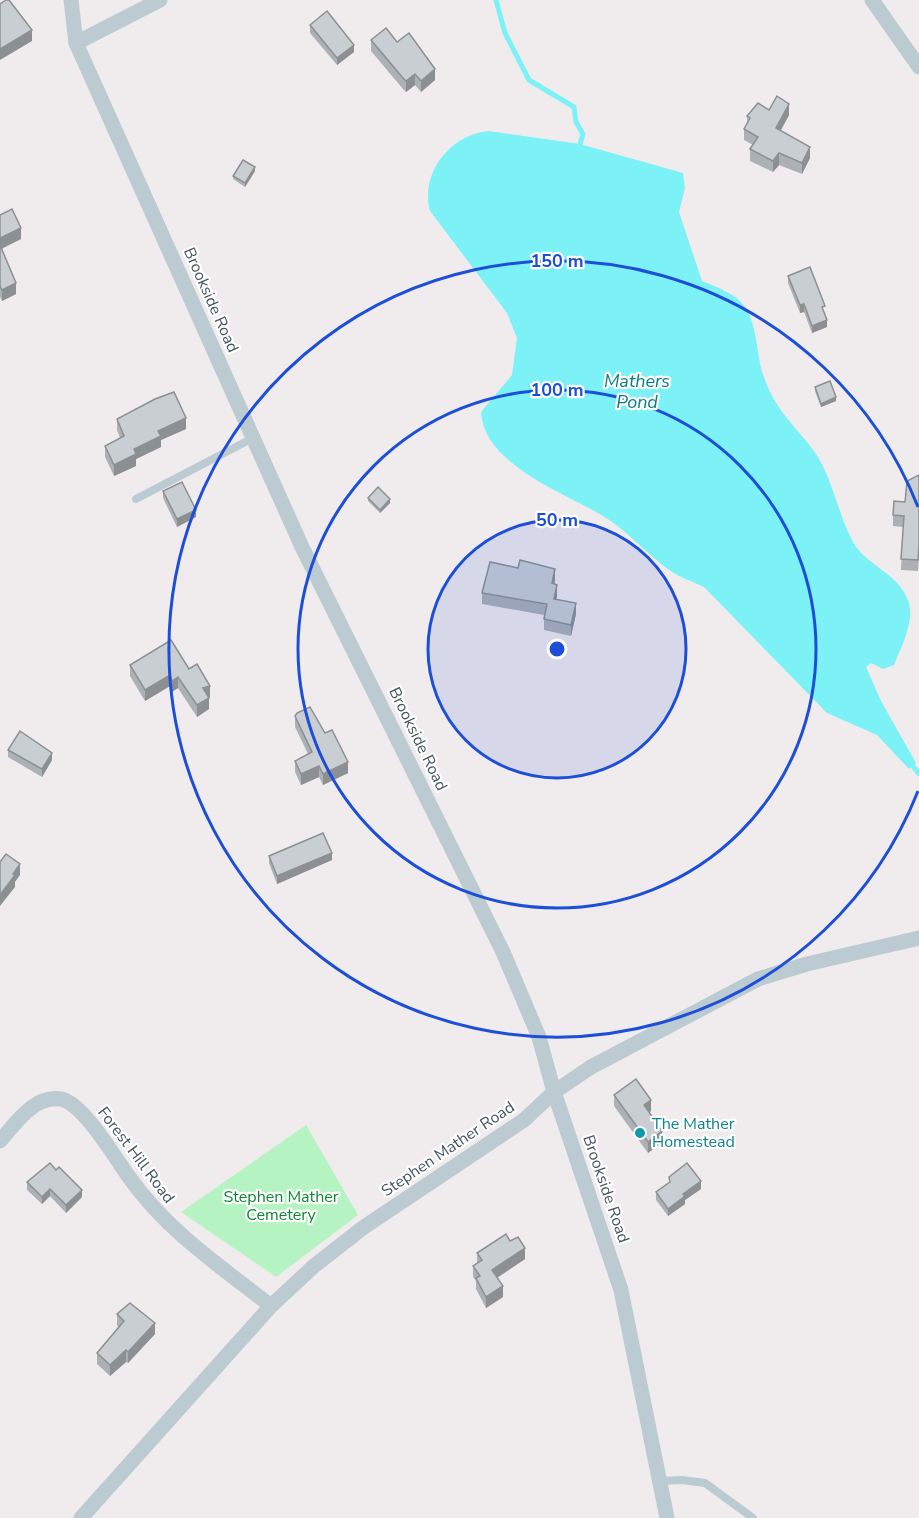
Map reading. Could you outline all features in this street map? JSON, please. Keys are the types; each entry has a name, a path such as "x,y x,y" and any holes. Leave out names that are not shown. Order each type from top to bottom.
{"street":[{"name":"Brookside Road","path":"71,0 76,43 253,438 308,557 503,952 539,1037 554,1092 621,1290 667,1518"},
{"path":"76,43 160,0"},
{"path":"872,0 919,68"},
{"name":"Stephen Mather Road","path":"81,1518 271,1306 314,1266 364,1227 524,1120 554,1092 591,1067 750,982 807,964 919,938"},
{"name":"Forest Hill Road","path":"0,1141 30,1108 48,1098 64,1099 75,1107 94,1128 159,1216 271,1306"}],"lane":[{"path":"136,499 253,438"},
{"path":"659,1481 688,1480 705,1483 753,1518"}],"green space":[{"name":"Stephen Mather Cemetery","path":"306,1125 358,1215 276,1277 181,1212"}],"water":[{"name":"Mathers Pond","path":"488,131 580,144 683,173 685,188 679,212 702,281 727,292 744,305 751,318 762,371 774,400 820,461 857,548 896,582 908,600 909,624 894,665 883,669 871,663 866,667 881,701 916,763 909,769 877,735 827,713 704,587 669,570 615,524 530,476 496,448 486,431 481,412 512,375 517,338 507,313 430,211 428,197 434,170 450,148 474,134"}],"building":[{"path":"9,0 32,30 0,49 0,4"},
{"path":"327,11 354,45 337,58 310,25"},
{"path":"386,28 397,42 409,33 435,69 421,81 415,74 406,81 371,40"},
{"path":"777,96 789,104 776,128 810,147 802,163 779,153 773,161 750,149 758,137 744,129 750,118 747,116 758,103 769,110"},
{"path":"243,160 255,167 245,183 233,176"},
{"path":"12,209 21,228 0,238 0,215"},
{"path":"0,245 16,283 2,290 0,286"},
{"path":"810,267 825,306 822,307 827,320 812,326 804,304 800,305 788,276"},
{"path":"830,381 836,397 821,404 815,387"},
{"path":"174,392 186,418 158,431 161,436 134,449 136,454 114,465 105,446 124,436 117,419 155,399"},
{"path":"919,475 918,560 901,559 904,516 893,515 894,501 905,502 907,481"},
{"path":"182,482 196,510 177,519 163,491"},
{"path":"378,487 390,499 380,510 368,498"},
{"path":"520,560 555,569 552,583 557,585 554,599 576,603 571,625 544,619 547,604 482,593 490,562 518,568"},
{"path":"171,640 189,669 197,664 210,686 203,688 209,698 197,705 178,677 172,681 170,675 145,690 130,665"},
{"path":"310,707 325,733 332,730 348,762 323,774 319,766 301,774 295,761 312,752 295,716"},
{"path":"20,731 52,753 42,769 8,750"},
{"path":"323,833 332,853 277,876 269,856"},
{"path":"6,854 20,864 0,895 0,862"},
{"path":"636,1079 651,1100 644,1105 662,1131 648,1142 614,1095"},
{"path":"50,1163 56,1170 59,1167 82,1190 66,1205 50,1189 42,1197 27,1182"},
{"path":"687,1163 701,1181 668,1209 656,1192 670,1182 669,1177"},
{"path":"506,1234 510,1241 518,1237 525,1248 492,1270 503,1286 486,1297 476,1278 480,1276 473,1266 482,1260 477,1253"},
{"path":"130,1303 155,1323 128,1352 126,1350 110,1365 97,1353 124,1321 117,1314"}],"waterway":[{"path":"496,0 505,33 529,80 574,107 576,122 583,134 580,144 582,149"},
{"path":"909,761 919,774"}],"place":[{"name":"The Mather Homestead","path":"640,1133"}]}
